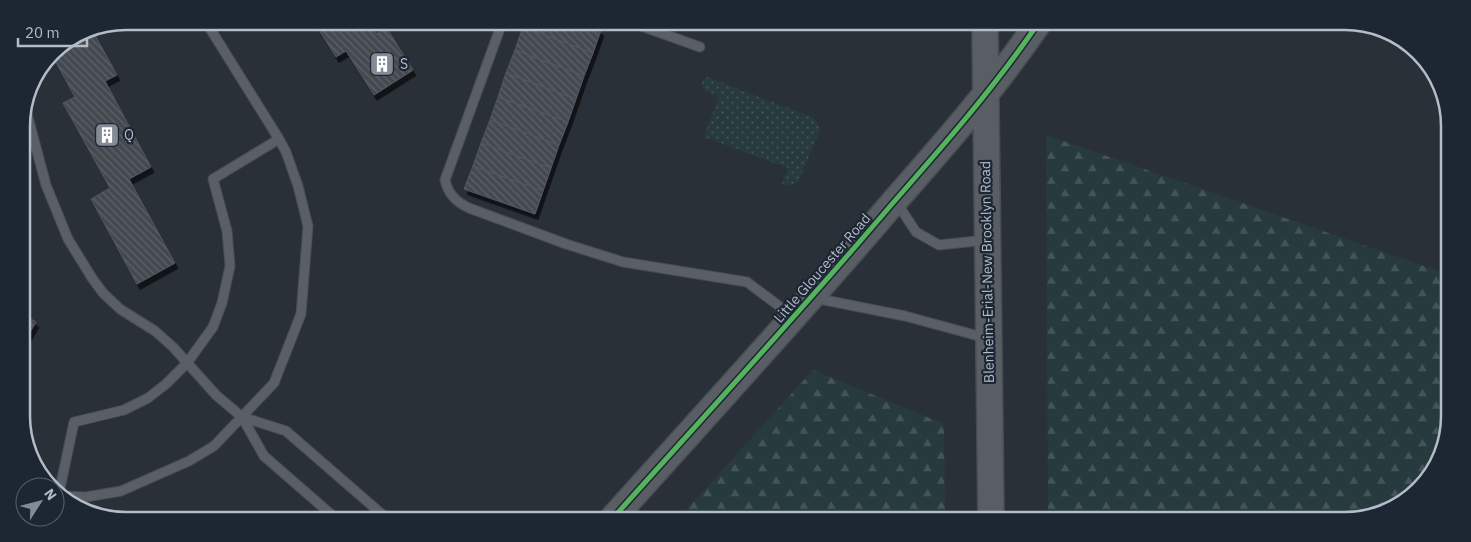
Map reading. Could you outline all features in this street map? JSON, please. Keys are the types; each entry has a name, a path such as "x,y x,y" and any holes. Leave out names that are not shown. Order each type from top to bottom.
{"street":[{"name":"Blenheim-Erial-New Brooklyn Road","path":"985,30 984,97 990,512"},
{"name":"Little Gloucester Road","path":"619,512 896,200 984,97 1033,30"}],"lane":[{"path":"74,496 86,497 121,491 189,462 214,446 274,383 301,314 308,226 298,186 286,152 279,139 211,30"},
{"path":"499,30 445,180 449,192 455,200 468,208 566,244 623,262 747,282 794,317"},
{"path":"650,30 700,48"},
{"path":"30,121 46,185 68,239 103,293 120,309 155,332 172,347 216,395 242,418 264,456 328,512"},
{"path":"62,477 74,422 124,410 148,398 166,384 187,363 213,327 222,303 230,266 227,231 213,179 279,139"},
{"path":"896,200 916,232 939,246 986,240"},
{"path":"811,297 905,316 988,339"},
{"path":"242,418 286,431 379,512"}],"green space":[{"path":"707,77 814,118 819,126 819,132 799,181 791,186 782,184 788,168 704,137 719,96 704,90 702,81"},
{"path":"1046,135 1441,272 1441,416 1438,441 1425,469 1413,484 1393,499 1370,509 1351,512 1048,512"},
{"path":"813,370 944,424 945,512 684,512"}],"building":[{"name":"S","path":"319,30 374,30 376,34 382,30 388,30 413,70 374,95 346,51 336,57"},
{"path":"522,30 531,30 593,53 584,76 515,50"},
{"path":"531,30 601,30 593,53"},
{"name":"Q","path":"95,35 117,75 105,81 151,167 129,179 175,263 137,284 91,199 110,188 63,103 75,97 55,61 73,46"},
{"path":"515,50 584,76 576,99 506,73"},
{"path":"506,73 576,99 568,122 498,97"},
{"path":"498,97 568,122 559,145 490,120"},
{"path":"490,120 559,145 551,168 481,143"},
{"path":"481,143 551,168 543,191 473,166"},
{"path":"473,166 543,191 535,214 464,189"},
{"path":"30,318 36,322 30,332"}],"cycle path":[{"path":"618,512 930,161 967,117 1033,30"}],"place":[{"name":"S","path":"382,64"},
{"name":"Q","path":"107,135"}]}
